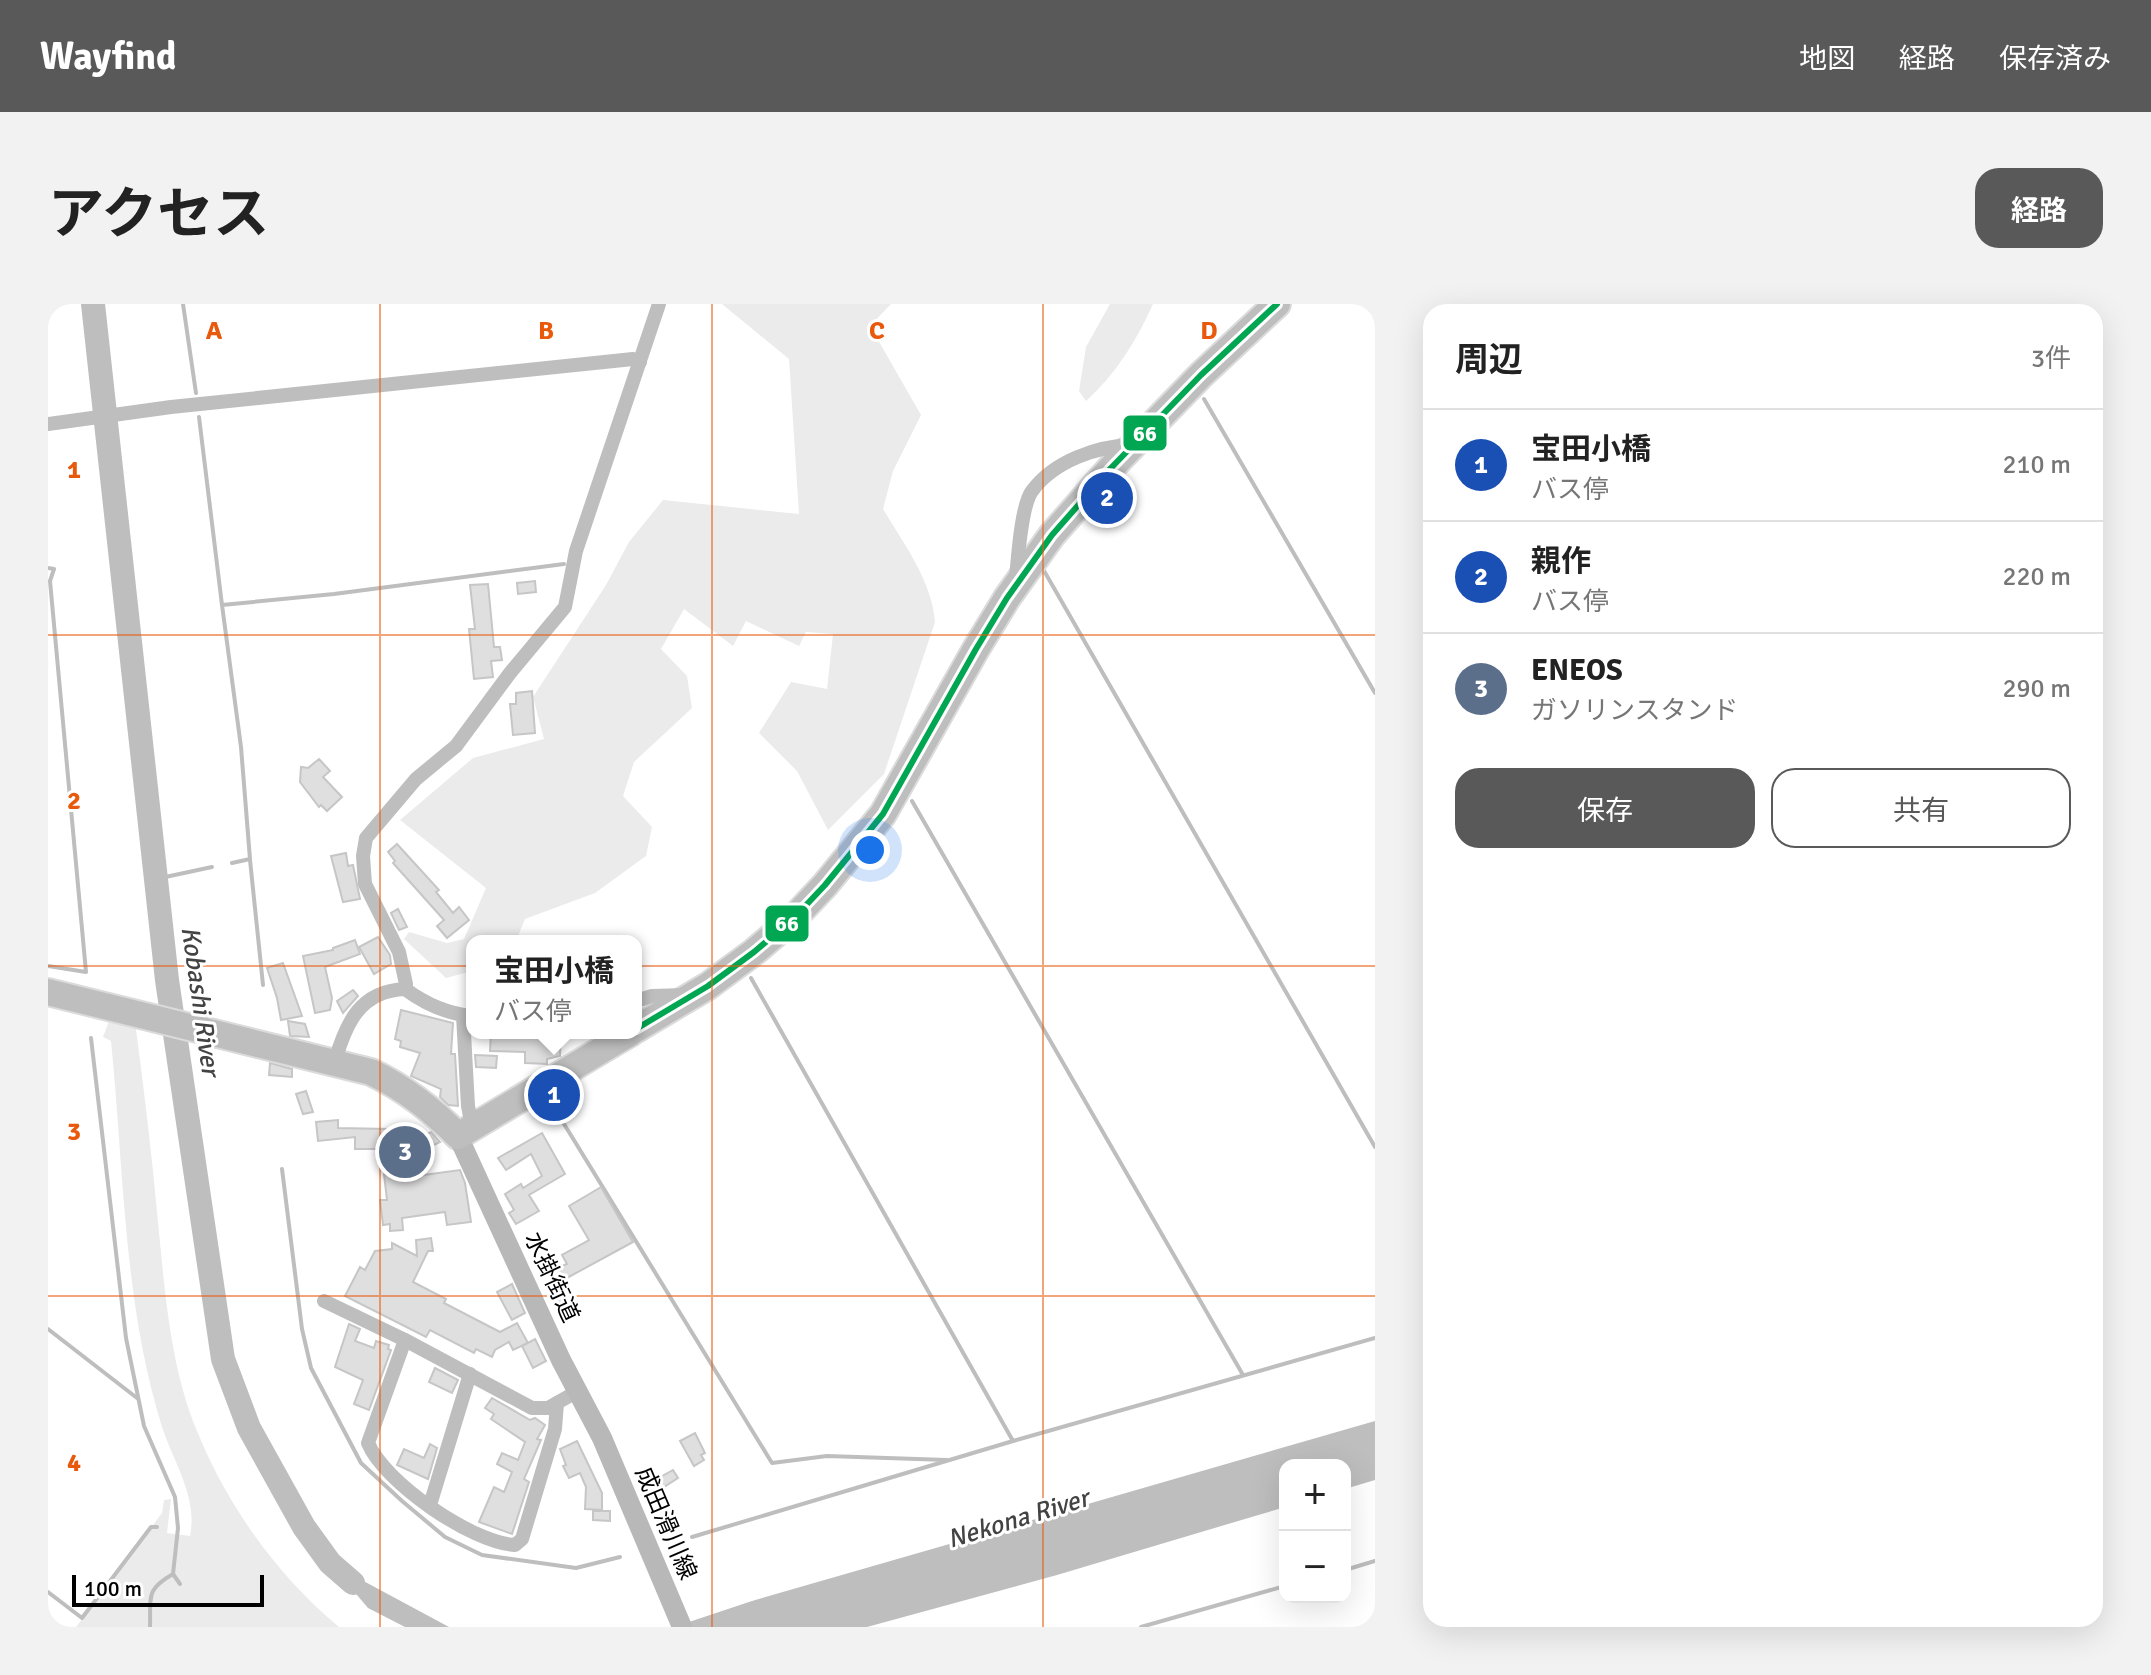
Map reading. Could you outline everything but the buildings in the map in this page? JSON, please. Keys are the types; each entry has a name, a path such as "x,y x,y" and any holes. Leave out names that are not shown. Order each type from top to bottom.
{"highway":[{"path":"642,1025 694,995 754,952 794,918 858,848 883,814 976,649 1052,535 1201,375 1277,304"},
{"path":"48,992 335,1061 387,1080 465,1132 620,1039"}],"main road":[{"name":"水掛街道","path":"465,1132 578,1391 602,1438"},
{"name":"成田滑川線","path":"602,1438 682,1627"}],"street":[{"path":"405,989 399,952 365,884 363,856 366,838 416,779 456,746 510,673 565,607 576,551 659,304"},
{"path":"48,424 171,407 633,359 640,362"},
{"path":"1015,587 1021,530 1030,493 1061,464 1115,446 1133,445"},
{"path":"335,1061 354,1015 372,997 392,990 405,989 427,1002 466,1015"},
{"path":"642,999 694,995"},
{"path":"465,1132 468,1039"},
{"path":"324,1301 532,1408 548,1408 578,1391"},
{"path":"405,1340 368,1443 383,1467 442,1516 483,1538 502,1544 519,1543 555,1429 557,1403"},
{"path":"430,1505 470,1374"}],"shaded area":[{"path":"722,304 891,304 870,326 921,415 893,471 883,509 923,577 935,622 884,774 828,830 797,771 759,733 791,682 827,689 833,634 806,632 799,646 746,621 733,646 684,609 661,649 687,676 692,708 634,762 623,796 652,827 646,856 595,893 525,919 518,935 466,935 466,973 446,978 404,939 409,932 447,943 464,939 486,888 400,820 473,758 544,739 533,697 606,585 629,542 663,500 799,514 789,359"},
{"path":"1110,304 1153,304 1124,356 1086,401 1079,391 1086,347"},
{"path":"109,1021 135,1022 170,1328 180,1381 197,1431 209,1459 256,1538 295,1585 339,1627 76,1627 162,1513 164,1500 171,1499 167,1533 190,1536 192,1522 188,1494 162,1427 139,1332 127,1235 111,1041 103,1037"},
{"path":"1375,1421 1375,1480 1351,1487 1351,1459 1279,1459 1279,1509 1057,1575 867,1627 674,1627 752,1601"},
{"path":"330,1563 449,1627 405,1627 368,1608"}],"waterway":[{"name":"Kobashi River","path":"93,304 167,980 223,1359 249,1428 304,1527 330,1563 353,1583"},
{"path":"183,304 196,393"},
{"path":"1204,399 1375,693"},
{"path":"199,417 222,605"},
{"path":"232,863 250,859 241,747 222,605 334,594 564,564"},
{"path":"48,568 54,569 50,581 86,972 48,966"},
{"path":"1043,569 1375,1147"},
{"path":"912,801 1243,1375"},
{"path":"250,860 263,985"},
{"path":"156,879 212,867"},
{"path":"751,978 1013,1441"},
{"path":"91,1038 126,1338 144,1426 175,1497 178,1528 173,1574 180,1584"},
{"path":"553,1106 772,1463 827,1456 947,1460"},
{"path":"282,1169 302,1329 311,1368 361,1463 445,1537 482,1555 576,1568 620,1557"},
{"path":"48,1329 137,1398"},
{"path":"692,1537 1375,1338"},
{"path":"48,1592 82,1618 151,1527 157,1527"},
{"path":"1351,1568 1375,1561"},
{"path":"150,1627 151,1595 158,1585 173,1574"},
{"path":"1141,1627 1279,1588"}],"transit line":[{"name":"66","path":"642,1025 708,986 754,952 794,918 825,885 883,814 976,649 1007,598 1052,535 1110,469 1201,375 1277,304"}],"place":[{"name":"親作","path":"1107,498"},
{"name":"宝田小橋","path":"554,1095"},
{"name":"ENEOS","path":"405,1152"}],"water label":[{"name":"Nekona River","path":"1018,1519"}]}
